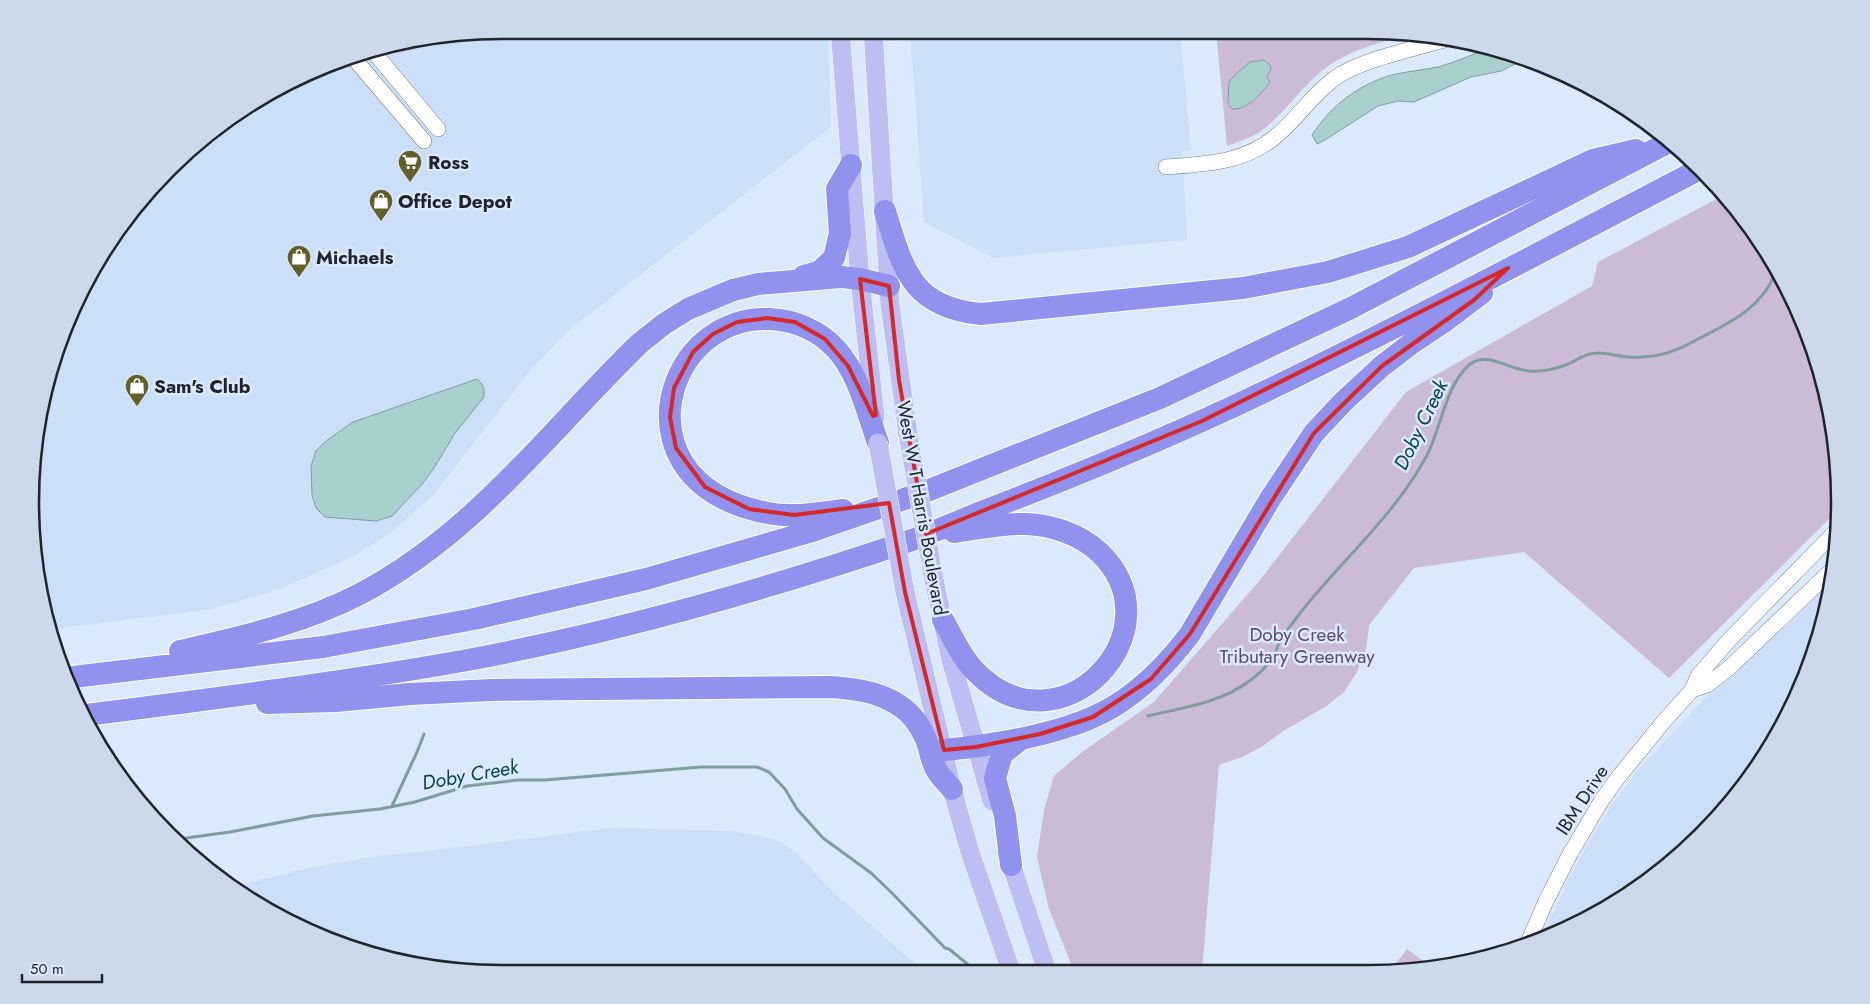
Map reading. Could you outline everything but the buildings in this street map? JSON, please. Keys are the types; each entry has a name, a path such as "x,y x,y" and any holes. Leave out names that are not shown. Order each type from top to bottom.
{"highway":[{"path":"885,211 899,257 906,272 924,293 942,305 961,312 981,314 1003,313 1243,288 1328,272 1408,246 1593,160 1661,143"},
{"path":"73,676 322,647 474,619 646,579 809,532 922,493 1160,398 1349,309 1663,145"},
{"path":"786,282 819,272 834,258 840,233 837,189 851,166"},
{"path":"91,714 380,674 464,660 549,642 718,600 800,576 916,538 1037,492 1202,421 1313,368 1694,172"},
{"path":"944,750 976,747 1022,738 1093,717 1114,706 1151,679 1190,634 1270,499 1314,433 1343,402 1382,366 1474,300 1508,268"},
{"path":"73,675 255,633 327,609 359,594 396,573 451,533 482,507 619,363 664,324 688,309 733,290 758,284 841,277 860,279 888,286"},
{"path":"877,507 794,515 770,514 748,509 718,496 694,476 676,448 671,432 670,417 674,388 679,374 693,352 702,342 722,328 752,319 781,319 795,322 825,339 837,350 848,366 863,399 878,443"},
{"path":"916,538 1014,524 1026,524 1061,530 1078,537 1104,557 1114,569 1126,602 1124,632 1114,656 1106,669 1080,690 1064,697 1047,700 1032,701 1015,697 1000,691 987,682 966,660 943,620"},
{"path":"149,707 336,701 410,694 492,690 850,688 887,698 911,715 925,736 934,767 952,790"},
{"path":"1011,865 1005,816 995,778 1002,754 1022,738"}],"main road":[{"name":"West W T Harris Boulevard","path":"841,39 860,279 878,443 905,592 952,790 970,852 1009,965"},
{"name":"West W T Harris Boulevard","path":"874,39 888,286 899,380 934,580 951,660 976,747 1011,865 1045,965"}],"street":[{"path":"1166,167 1214,164 1254,151 1275,137 1316,95 1336,78 1360,65 1432,44"},
{"path":"377,56 438,128"},
{"path":"358,62 424,141"},
{"name":"IBM Drive","path":"1531,935 1570,854 1600,803 1640,751 1692,690 1698,676 1730,639 1829,538"},
{"name":"IBM Drive","path":"1692,690 1707,685 1729,668 1824,577"}],"highlighted area":[{"path":"1508,268 1474,300 1382,366 1314,433 1190,634 1151,679 1093,717 1040,734 976,747 944,750 905,592 889,503 794,515 749,509 705,487 676,448 670,417 674,388 693,352 713,334 737,322 767,318 795,322 825,339 848,366 873,416 876,415 860,279 889,286 899,380 926,534 1202,421"}],"shaded area":[{"path":"502,39 828,39 831,127 569,330 530,371 434,494 392,532 354,556 280,589 207,610 57,629 48,592 40,532 40,472 43,442 48,412 63,353 74,325 101,270 134,220 174,174 220,134 270,101 325,74 353,63 412,48 472,40"},
{"path":"911,39 1181,39 1191,150 1182,151 1187,240 993,258 924,222"},
{"path":"1477,53 1517,63 1501,71 1471,77 1414,102 1398,101 1378,106 1317,144 1312,135 1328,114 1359,89 1396,74 1438,67"},
{"path":"1264,60 1270,65 1271,69 1267,77 1270,82 1249,104 1238,109 1232,109 1228,104 1229,82 1250,62"},
{"path":"477,379 483,387 484,397 455,433 423,483 392,516 376,521 325,517 316,508 312,495 311,466 316,451 326,441 353,422"},
{"path":"1822,590 1807,651 1796,679 1769,734 1736,784 1696,830 1650,870 1600,903 1545,930 1590,840 1612,805 1637,771 1707,696 1772,639"},
{"path":"609,828 734,831 764,837 783,843 798,855 833,892 918,965 502,965 442,961 412,956 353,941 297,917 270,903 242,885 308,868 378,856"}],"green space":[{"path":"1217,39 1388,40 1349,54 1326,67 1265,128 1252,136 1227,146"},
{"name":"Doby Creek Tributary Greenway","path":"1717,199 1736,220 1769,270 1796,325 1807,353 1822,412 1827,442 1830,472 1830,517 1669,678 1524,552 1414,568 1369,625 1366,649 1357,672 1344,692 1325,707 1283,731 1263,746 1242,757 1219,765 1202,965 1072,965 1049,909 1037,857 1044,810 1054,776 1082,752 1154,702 1260,580 1406,392 1592,286 1598,262"},
{"path":"1407,949 1424,961 1398,964 1396,964"}],"waterway":[{"name":"Doby Creek","path":"1148,716 1213,700 1237,689 1266,667 1281,639 1301,612 1399,499 1426,457 1454,384 1469,365 1483,359 1521,370 1538,371 1566,365 1594,353 1624,357 1653,356 1665,353 1683,347 1735,319 1755,303 1764,293 1773,278"},
{"path":"392,806 424,734"},
{"name":"Doby Creek","path":"184,838 230,832 313,816 380,809 415,802 467,786 518,780 545,780 701,767 757,767 769,772 785,789 797,809 823,838 871,873 945,948 949,949 969,965"}],"place":[{"name":"Ross","path":"410,183"},
{"name":"Office Depot","path":"381,222"},
{"name":"Michaels","path":"299,278"},
{"name":"Sam's Club","path":"137,407"}]}
